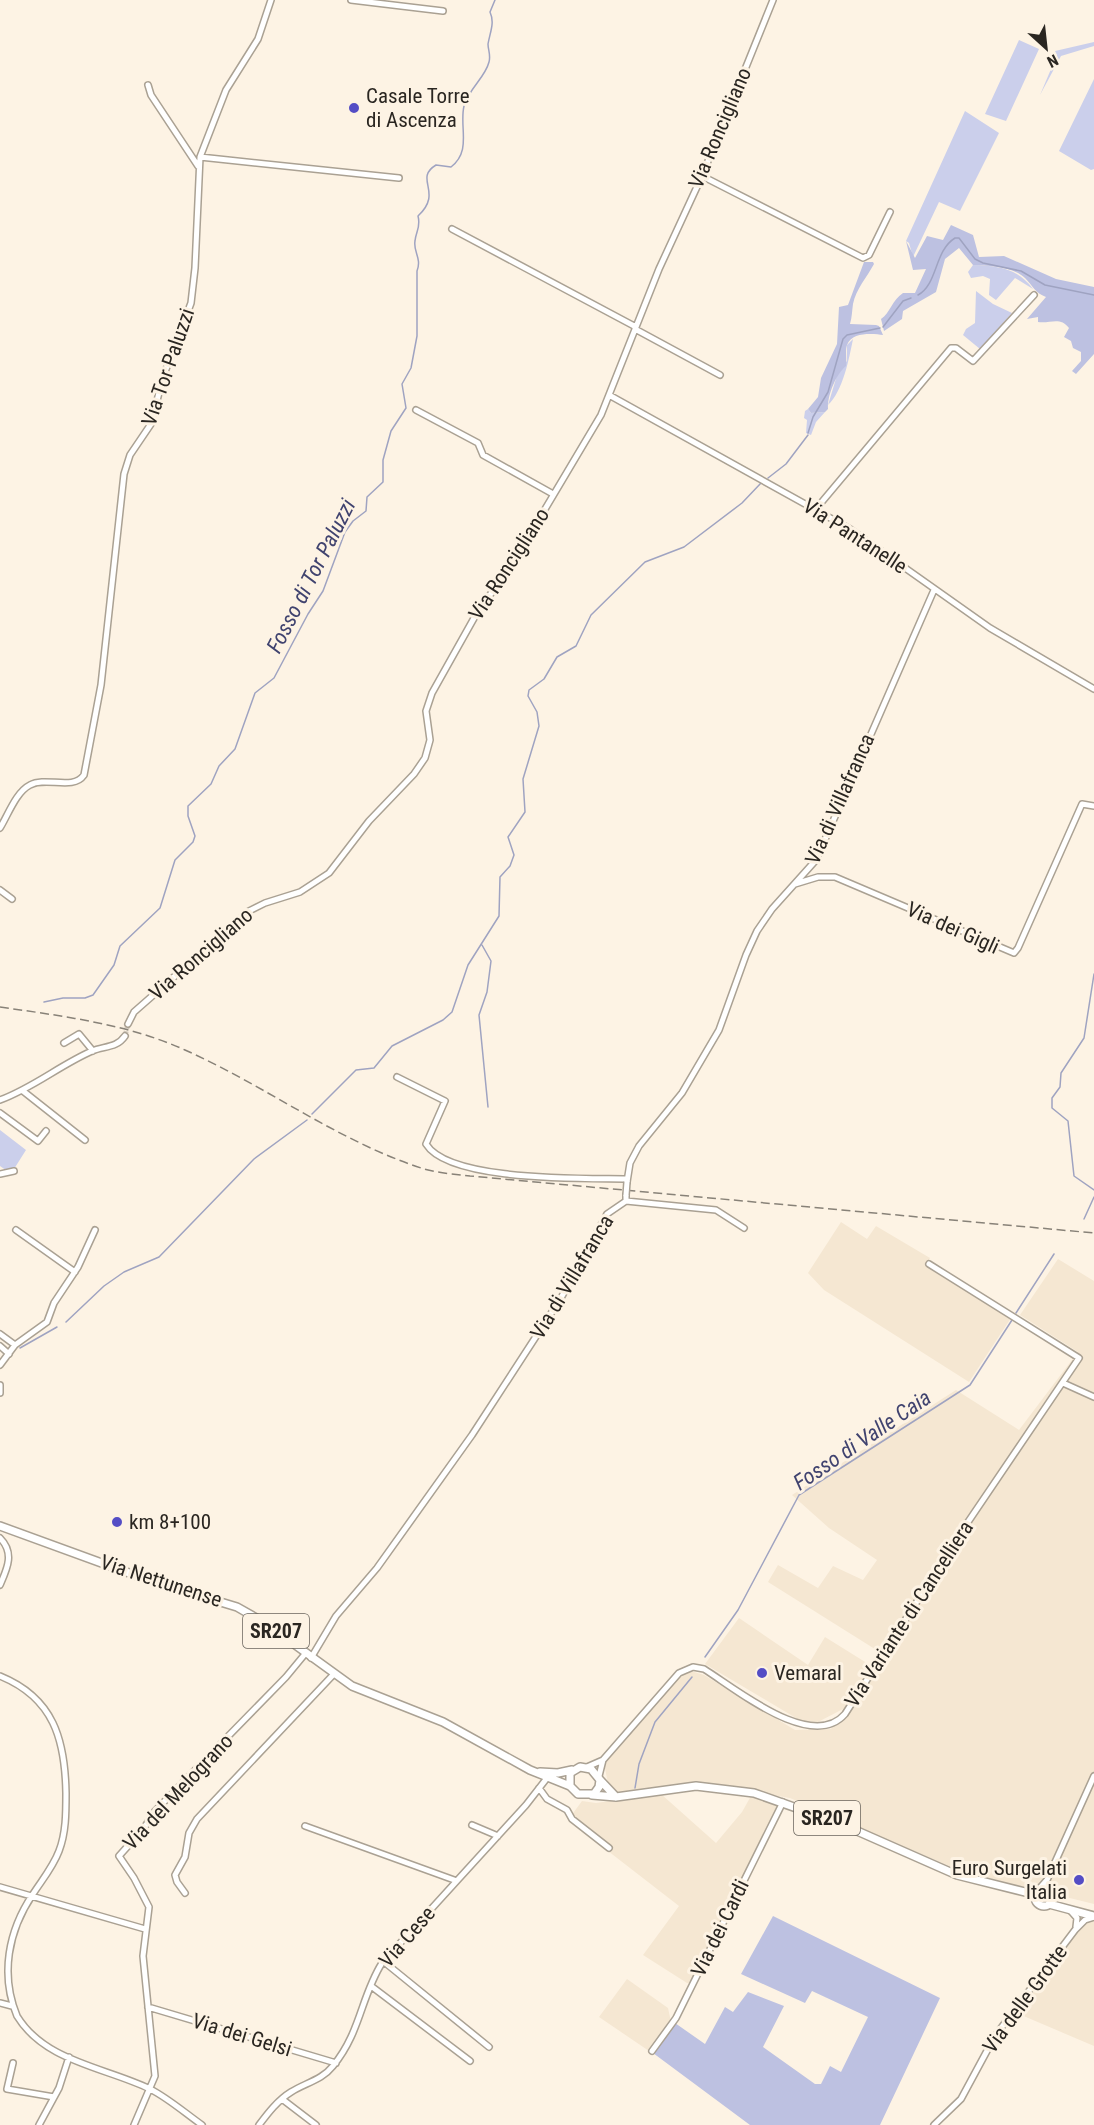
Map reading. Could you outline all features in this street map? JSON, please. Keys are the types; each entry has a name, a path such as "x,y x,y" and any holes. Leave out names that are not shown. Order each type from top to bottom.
{"main road":[{"name":"Via Nettunense","path":"0,1526 151,1581 232,1604 265,1623 333,1675 363,1692 443,1722 534,1772 570,1786 578,1794 616,1797 705,1786 748,1791 783,1802 957,1875 1034,1893"},
{"name":"Via Nettunense","path":"534,1772 558,1773 587,1767"},
{"path":"587,1767 616,1797"},
{"path":"570,1786 568,1780 572,1770"},
{"path":"592,1795 598,1790 599,1778"},
{"path":"1049,1904 1051,1891"},
{"name":"SR207","path":"1051,1891 1059,1902 1094,1915 1049,1904 1041,1905 1034,1893 1051,1891"}],"street":[{"name":"Via Tor Paluzzi","path":"0,828 28,786 42,782 75,782 84,776 101,685 124,474 130,455 150,426 162,381 192,298 200,157 226,90 258,39 271,0"},
{"path":"351,0 443,11"},
{"name":"Via Roncigliano","path":"128,1024 134,1012 249,911 300,892 329,873 369,821 417,770 429,746 426,713 432,693 478,610 510,568 594,429 680,222 702,176 773,0"},
{"path":"148,85 151,94 198,166"},
{"path":"200,157 399,178"},
{"path":"702,176 863,258 869,255 890,212"},
{"path":"452,228 720,375"},
{"path":"815,510 951,348 956,348 973,361 1034,295"},
{"name":"Via Pantanelle","path":"609,395 870,542 990,628 1094,689"},
{"path":"416,410 478,443 483,455 553,494"},
{"name":"Via di Villafranca","path":"308,1656 336,1616 377,1568 472,1436 561,1298 606,1216 626,1198 630,1164 639,1146 682,1093 719,1030 746,955 758,929 793,884 816,861 934,590"},
{"name":"Via dei Gigli","path":"793,884 822,876 835,877 1014,953 1018,949 1082,804 1094,806"},
{"path":"0,890 12,899"},
{"path":"64,1043 79,1034 93,1051"},
{"path":"0,1100 23,1090 93,1051 114,1046 125,1036"},
{"path":"397,1077 445,1101 426,1144 431,1151 450,1161 512,1175 627,1180"},
{"path":"23,1090 85,1140"},
{"path":"0,1113 38,1141 46,1131"},
{"path":"0,1174 14,1171"},
{"path":"626,1198 712,1209 725,1214 744,1228"},
{"path":"16,1230 75,1272"},
{"path":"0,1365 15,1345 46,1323 54,1303 75,1272 95,1230"},
{"name":"Via Variante di Cancelliera","path":"587,1767 603,1760 674,1678 691,1668 704,1669 797,1724 825,1726 841,1718 966,1525 1079,1358 929,1264"},
{"path":"0,1334 15,1345"},
{"path":"0,1346 9,1354"},
{"path":"1063,1383 1094,1397"},
{"path":"0,1385 0,1393"},
{"path":"0,1538 6,1545 9,1556 0,1585"},
{"name":"Via del Melograno","path":"134,2125 155,2074 143,1956 149,1906 134,1878 120,1861 119,1855 144,1828 155,1811 308,1656"},
{"path":"185,1893 175,1876 185,1857 189,1833 197,1819 333,1675"},
{"path":"0,1676 23,1688 43,1707 54,1723 64,1751 66,1801 62,1841 53,1864 31,1896 12,1930 5,1953 5,1978 12,2006 36,2040 69,2057 149,2089 202,2125"},
{"name":"Via Variante di Cancelliera","path":"599,1778 603,1760"},
{"path":"1034,1893 1050,1874 1094,1776"},
{"name":"Via Cese","path":"259,2125 282,2098 325,2075 336,2063 354,2034 371,1986 383,1961 498,1836 547,1778"},
{"path":"539,1788 547,1798 567,1810 572,1819 609,1848"},
{"name":"Via dei Cardi","path":"652,2051 676,2018 783,1802"},
{"path":"472,1825 498,1836"},
{"path":"305,1827 457,1881"},
{"path":"1050,1874 1051,1891"},
{"path":"0,1887 146,1929"},
{"name":"Via delle Grotte","path":"1068,1909 1077,1918 1075,1930"},
{"name":"Via delle Grotte","path":"934,2125 961,2099 995,2036 1075,1930 1094,1915"},
{"path":"383,1961 489,2047"},
{"path":"371,1986 470,2061"},
{"path":"0,2003 12,2006"},
{"name":"Via dei Gelsi","path":"148,2007 336,2063"},
{"path":"39,2125 64,2078 69,2057"},
{"path":"13,2063 7,2089 54,2097"},
{"path":"282,2098 316,2125"}],"shaded area":[{"path":"1019,40 1039,49 1006,121 985,114"},
{"path":"1094,42 1094,46 1061,56 1040,95 1057,55 1055,51"},
{"path":"1094,79 1094,169 1091,170 1059,151"},
{"path":"965,111 999,133 960,211 939,202 913,257 909,243 906,241"},
{"path":"951,225 973,235 979,257 1004,256 1056,279 1094,287 1094,354 1076,374 1072,371 1081,361 1081,352 1073,348 1071,341 1064,337 1069,328 1066,324 1058,321 1038,322 1038,317 1027,319 1046,297 1014,271 1001,267 973,265 959,248 945,259 936,292 903,311 902,319 884,331 881,319 903,293 915,293 926,269 913,270 906,241 915,258 927,236 943,240"},
{"path":"864,262 874,264 857,293 850,324 879,326 883,335 858,335 850,341 846,347 846,366 833,386 828,409 825,412 811,413 808,409 818,397 821,378 837,344 839,307 848,305"},
{"path":"973,265 991,266 1014,272 1033,289 1015,278 996,300 989,295 990,279 983,276 971,278 968,272"},
{"path":"976,291 993,304 1012,313 980,349 963,335 966,329 975,323"},
{"path":"853,339 847,365 838,392 828,405 838,372 847,361 847,345"},
{"path":"808,409 811,413 825,412 816,422 811,435 806,433 807,420 804,418 805,411"},
{"path":"0,1130 26,1150 14,1169 7,1171 0,1166"},
{"path":"841,1222 867,1239 876,1226 930,1258 926,1266 1011,1318 969,1382 824,1290 808,1273"},
{"path":"1058,1259 1094,1281 1094,1904 961,1871 790,1798 696,1782 617,1793 608,1784 604,1763 681,1673 691,1671 704,1675 795,1730 831,1729 843,1709 818,1722 801,1721 705,1664 739,1618 808,1665 825,1637 870,1665 878,1651 768,1582 778,1565 818,1588 833,1566 863,1580 877,1560 829,1528 792,1495 956,1390 1019,1430 1078,1352 1020,1315"},
{"path":"661,1794 716,1843 742,1812 751,1796 779,1804 692,1983 687,1983 643,1955 679,1906 568,1820 582,1801 596,1803"},
{"path":"773,1916 940,1998 880,2125 750,2125 653,2053 675,2023 705,2044 725,2007 733,2012 748,1992 784,2006 763,2047 815,2084 821,2084 830,2066 841,2072 868,2017 812,1991 805,2003 741,1974"},
{"path":"1094,1919 1094,2046 1014,2012 1078,1930 1087,1921"},
{"path":"627,1979 668,2008 671,2022 649,2051 599,2017"}],"waterway":[{"name":"Fosso di Tor Paluzzi","path":"44,1002 63,998 85,998 93,995 114,965 120,946 160,908 175,860 193,842 195,836 188,816 188,806 211,784 219,766 235,749 255,693 274,678 323,591 345,532 353,521 366,511 367,497 383,482 383,460 391,431 406,408 402,384 411,368 417,336 419,262 415,245 419,226 418,216 429,200 427,176 436,165 451,167 461,154 464,138 464,106 489,62 488,44 492,24 490,12 495,0"},
{"path":"918,295 929,283 943,251 955,238 959,238 975,259 983,263 1021,271 1045,285 1094,295"},
{"path":"883,327 903,301 911,298"},
{"path":"808,433 813,417 828,392 843,339 847,335 880,328"},
{"path":"768,478 786,464 808,435"},
{"path":"312,1114 356,1070 374,1068 392,1046 443,1020 452,1012 468,965 499,916 500,877 510,866 514,855 508,837 525,812 523,779 539,726 537,712 528,696 529,690 544,679 557,657 576,646 591,615 645,562 684,547 742,503 761,483"},
{"path":"482,945 491,961 487,992 479,1015 488,1107"},
{"name":"Fosso di Valle Caia","path":"1094,974 1084,1038 1061,1073 1060,1087 1052,1098 1052,1108 1068,1121 1074,1176 1094,1190"},
{"path":"66,1322 104,1286 124,1272 159,1257 254,1159 307,1120"},
{"name":"Fosso di Valle Caia","path":"1084,1219 1094,1197"},
{"name":"Fosso di Valle Caia","path":"1016,1313 1054,1254"},
{"name":"Fosso di Valle Caia","path":"705,1657 738,1610 799,1495 970,1385 1012,1320"},
{"path":"20,1348 57,1327"},
{"path":"635,1788 639,1764 655,1722 692,1677"}],"tunnel":[{"path":"125,1036 128,1024"}],"railway":[{"path":"0,1007 118,1027 163,1041 215,1064 360,1143 433,1171 1094,1233"}],"place":[{"name":"Casale Torre di Ascenza","path":"354,108"},
{"name":"km 8+100","path":"117,1522"},
{"name":"Vemaral","path":"762,1673"},
{"name":"Euro Surgelati Italia","path":"1079,1880"}]}
